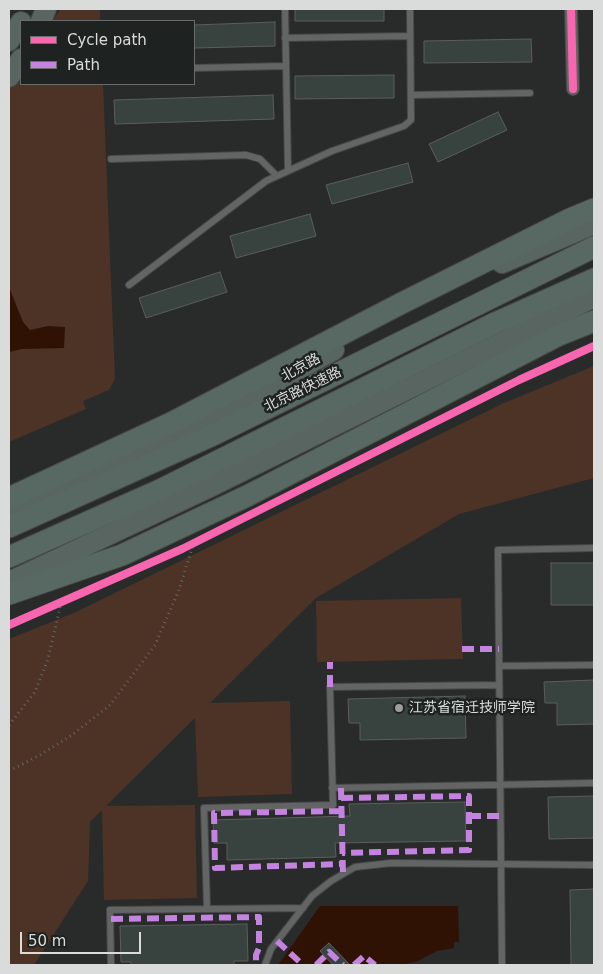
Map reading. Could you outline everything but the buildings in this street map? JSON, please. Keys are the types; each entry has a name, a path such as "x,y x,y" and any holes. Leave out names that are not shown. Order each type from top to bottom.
{"highway":[{"path":"9,498 171,423 400,304 570,218 594,209"},
{"name":"北京路快速路","path":"9,527 213,434 594,247"},
{"name":"北京路快速路","path":"9,557 162,489 486,328 594,279"},
{"path":"12,590 122,555 247,496 559,335 594,321"}],"main road":[{"path":"22,20 28,9"},
{"path":"9,41 20,23"},
{"path":"9,77 20,61"},
{"name":"北京路","path":"9,512 151,450 343,344 502,263 594,224"},
{"path":"12,590 212,486 594,297"}],"street":[{"path":"571,9 573,89"}],"lane":[{"path":"285,9 288,170"},
{"path":"129,285 276,175 332,151 404,126 411,120 410,9"},
{"path":"285,38 410,36"},
{"path":"195,68 285,66"},
{"path":"411,95 530,93"},
{"path":"111,159 246,155 260,159 276,175"},
{"path":"502,965 498,550 594,548"},
{"path":"499,666 594,666"},
{"path":"207,908 204,808 333,805 330,687 499,685"},
{"path":"332,788 594,783"},
{"path":"265,965 271,949 312,896 331,881 355,868 391,863 594,865"},
{"path":"112,965 110,910 303,908"}],"path":[{"path":"182,549 203,538"},
{"path":"9,772 40,756 72,735 110,705 156,645 179,590 194,542"},
{"path":"53,607 70,599"},
{"path":"9,725 35,692 48,659 61,603"}],"shaded area":[{"path":"60,9 100,9 100,20 54,20"},
{"path":"20,72 20,85 103,85 115,379 109,390 83,401 86,409 9,442 9,89"},
{"path":"9,287 23,322 30,330 48,326 65,327 64,348 22,349 9,352"},
{"path":"594,366 594,478 459,514 316,598 210,703 290,701 292,794 198,797 195,718 106,806 195,805 197,898 104,900 102,810 90,822 88,881 34,965 9,965 9,639 76,612 504,403"},
{"path":"461,598 463,659 317,662 316,601"},
{"path":"320,906 458,906 459,942 454,942 454,948 437,951 418,961 401,965 278,965"}],"marked path":[{"path":"462,649 499,649"},
{"path":"330,662 330,687"},
{"path":"341,788 343,874"},
{"path":"341,798 469,796 469,850 342,853"},
{"path":"341,811 214,813 215,868 342,864"},
{"path":"469,816 501,816"},
{"path":"111,919 259,917 259,948 256,955 256,965"},
{"path":"277,941 303,965"},
{"path":"316,965 329,952 343,965"},
{"path":"354,965 364,956 375,965"}],"cycle path":[{"path":"571,9 573,89"},
{"path":"9,625 182,549 519,380 594,346"}],"place":[{"name":"江苏省宿迁技师学院","path":"399,708"}]}
